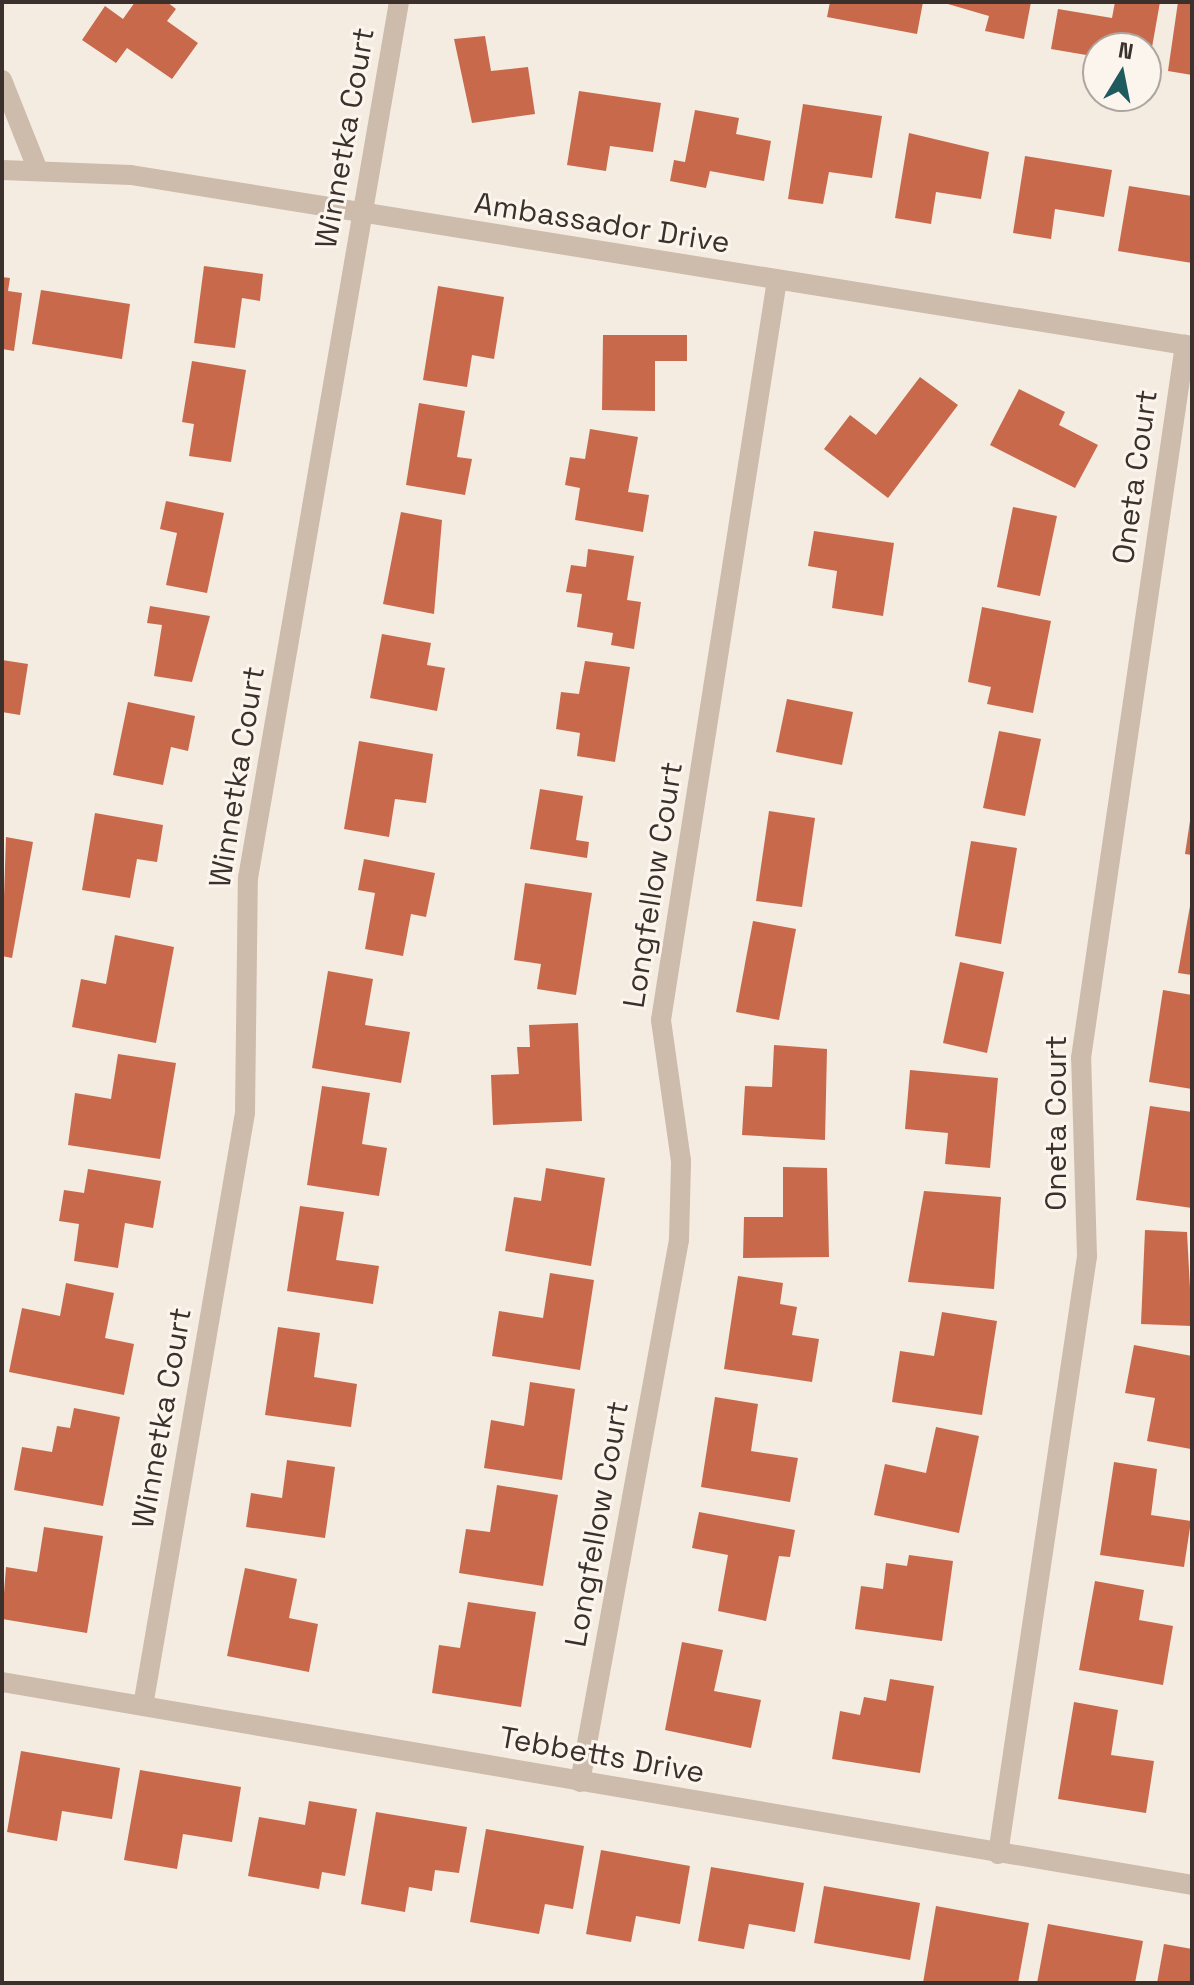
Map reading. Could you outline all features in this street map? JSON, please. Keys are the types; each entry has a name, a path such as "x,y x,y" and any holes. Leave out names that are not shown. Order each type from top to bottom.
{"street":[{"name":"Winnetka Court","path":"143,1706 245,1113 248,878 399,2"},
{"path":"2,80 37,168"},
{"name":"Ambassador Drive","path":"2,170 37,168 131,175 362,216 1188,346"},
{"name":"Longfellow Court","path":"580,1782 679,1240 681,1161 661,1020 777,280"},
{"name":"Oneta Court","path":"998,1854 1087,1256 1081,1058 1188,346"},
{"name":"Tebbetts Drive","path":"2,1682 1192,1885"}],"building":[{"path":"135,2 167,2 176,9 167,21 198,43 172,79 127,48 116,63 82,40 105,6 123,19"},
{"path":"830,2 923,2 917,34 827,17"},
{"path":"941,2 1031,2 1024,39 985,31 989,16"},
{"path":"1115,2 1160,2 1155,32 1082,32 1082,54 1051,49 1058,9 1112,18"},
{"path":"1178,2 1192,2 1192,75 1168,71"},
{"path":"485,36 491,71 528,67 535,114 472,123 454,39"},
{"path":"579,91 661,103 653,152 610,146 606,171 567,165"},
{"path":"803,104 882,116 872,178 829,172 823,204 788,199"},
{"path":"695,110 739,118 736,134 771,141 764,181 710,171 706,188 670,181 674,160 685,162"},
{"path":"909,133 989,152 981,199 936,192 931,224 895,218"},
{"path":"1025,156 1112,170 1104,217 1055,209 1051,239 1013,233"},
{"path":"1129,186 1192,196 1192,263 1118,251"},
{"path":"204,266 263,274 260,301 242,298 235,348 194,343"},
{"path":"2,277 10,278 8,291 22,293 14,351 2,349"},
{"path":"438,286 504,297 494,359 472,355 467,387 423,380"},
{"path":"41,290 130,304 122,359 32,344"},
{"path":"603,335 687,335 687,361 655,361 655,411 602,410"},
{"path":"192,361 246,370 231,462 189,456 194,424 182,422"},
{"path":"920,377 958,405 888,498 824,449 850,415 876,435"},
{"path":"1019,389 1065,412 1059,425 1098,445 1075,488 990,445"},
{"path":"419,403 465,411 457,457 472,459 465,495 406,485"},
{"path":"590,429 638,437 628,492 649,495 643,532 575,520 580,488 565,485 570,457 585,459"},
{"path":"166,501 224,513 207,593 166,585 177,533 160,529"},
{"path":"1013,507 1057,516 1040,596 997,587"},
{"path":"401,512 442,520 434,614 383,604"},
{"path":"814,531 894,543 883,616 832,608 837,571 808,566"},
{"path":"588,549 634,556 627,600 641,602 634,649 611,645 613,633 577,627 582,594 566,592 571,565 586,567"},
{"path":"150,606 210,616 192,682 154,676 162,625 147,623"},
{"path":"982,607 1051,621 1033,713 987,704 991,687 968,682"},
{"path":"382,634 431,643 427,665 445,668 437,711 370,698"},
{"path":"2,660 28,664 20,715 2,712"},
{"path":"585,661 630,667 615,762 577,756 580,733 556,729 561,692 579,694"},
{"path":"787,699 853,712 842,765 776,752"},
{"path":"128,702 195,716 188,751 171,747 163,785 113,775"},
{"path":"999,731 1041,739 1025,816 983,808"},
{"path":"359,741 433,754 426,803 395,799 389,837 344,829"},
{"path":"540,789 583,796 576,840 589,842 587,858 530,849"},
{"path":"769,811 815,818 802,907 756,901"},
{"path":"95,813 163,825 157,862 137,859 130,898 82,890"},
{"path":"1192,822 1192,855 1185,854"},
{"path":"6,837 33,842 12,958 2,956"},
{"path":"971,841 1017,848 1001,944 955,936"},
{"path":"364,859 435,873 426,917 411,914 403,956 365,949 375,893 358,890"},
{"path":"525,883 592,893 576,995 537,989 541,964 514,960"},
{"path":"1192,895 1192,975 1178,973"},
{"path":"753,921 796,929 779,1020 736,1012"},
{"path":"115,935 174,947 156,1043 72,1027 81,979 106,984"},
{"path":"960,962 1004,972 987,1053 943,1043"},
{"path":"328,971 373,979 365,1025 410,1032 401,1083 312,1068"},
{"path":"1163,990 1192,995 1192,1089 1149,1082"},
{"path":"578,1023 582,1121 493,1125 491,1075 519,1074 517,1047 530,1047 529,1025"},
{"path":"774,1045 827,1049 825,1140 742,1135 745,1086 772,1087"},
{"path":"118,1054 176,1063 160,1159 68,1145 75,1093 111,1099"},
{"path":"910,1070 998,1078 990,1168 945,1164 948,1133 905,1129"},
{"path":"322,1086 370,1093 362,1144 387,1148 379,1196 307,1185"},
{"path":"1150,1106 1192,1112 1192,1208 1136,1200"},
{"path":"783,1167 827,1168 829,1257 743,1258 744,1217 783,1217"},
{"path":"546,1168 605,1178 591,1266 505,1251 514,1197 541,1201"},
{"path":"88,1169 161,1181 153,1228 125,1223 118,1268 74,1261 79,1224 59,1221 64,1190 84,1193"},
{"path":"924,1191 1001,1197 994,1289 908,1282"},
{"path":"300,1206 344,1212 336,1260 379,1266 373,1304 287,1291"},
{"path":"1145,1230 1187,1232 1192,1326 1141,1324"},
{"path":"550,1273 594,1280 580,1370 492,1356 499,1311 543,1318"},
{"path":"738,1276 783,1283 780,1304 797,1307 792,1335 819,1339 812,1382 724,1369"},
{"path":"66,1283 114,1293 105,1338 134,1344 124,1395 9,1372 22,1308 60,1316"},
{"path":"942,1312 997,1321 982,1415 892,1402 900,1351 934,1356"},
{"path":"278,1327 320,1333 314,1377 357,1384 351,1427 265,1415"},
{"path":"1134,1345 1192,1356 1191,1449 1147,1441 1155,1398 1125,1393"},
{"path":"530,1382 575,1389 562,1480 484,1468 491,1420 524,1426"},
{"path":"715,1397 758,1404 751,1451 798,1458 790,1502 701,1487"},
{"path":"74,1408 120,1417 103,1506 14,1490 22,1447 52,1452 57,1426 70,1428"},
{"path":"936,1427 979,1436 959,1533 874,1515 885,1464 926,1473"},
{"path":"287,1460 335,1467 325,1538 246,1527 251,1493 282,1498"},
{"path":"1114,1462 1157,1469 1151,1515 1191,1521 1184,1567 1100,1555"},
{"path":"497,1485 558,1495 543,1586 459,1573 466,1529 490,1532"},
{"path":"699,1512 795,1530 790,1557 779,1556 766,1621 718,1611 728,1555 692,1548"},
{"path":"44,1527 103,1536 87,1633 2,1619 6,1567 37,1572"},
{"path":"909,1555 953,1561 942,1641 855,1629 861,1586 883,1589 886,1563 907,1566"},
{"path":"245,1568 297,1579 289,1618 318,1624 309,1672 227,1656"},
{"path":"1095,1581 1144,1590 1139,1620 1173,1626 1163,1685 1079,1670"},
{"path":"468,1602 536,1612 521,1707 432,1693 439,1645 460,1648"},
{"path":"682,1642 723,1650 714,1691 761,1700 751,1748 665,1730"},
{"path":"890,1679 934,1686 920,1773 832,1759 840,1711 860,1715 864,1697 886,1701"},
{"path":"1074,1702 1118,1710 1111,1755 1154,1761 1146,1813 1058,1799"},
{"path":"21,1751 120,1768 112,1819 62,1811 57,1841 7,1832"},
{"path":"140,1770 241,1787 232,1842 183,1834 177,1869 124,1860"},
{"path":"309,1801 357,1809 345,1876 322,1872 319,1889 248,1876 259,1817 305,1825"},
{"path":"376,1812 467,1827 459,1873 435,1870 432,1891 409,1887 405,1912 361,1904"},
{"path":"486,1829 584,1846 573,1909 545,1904 539,1934 470,1922"},
{"path":"601,1850 690,1866 680,1924 636,1916 631,1942 586,1934"},
{"path":"711,1867 804,1883 795,1932 749,1924 744,1949 698,1941"},
{"path":"824,1886 920,1903 910,1960 814,1943"},
{"path":"936,1906 1029,1923 1018,1983 923,1983"},
{"path":"1048,1924 1143,1941 1135,1983 1037,1983"},
{"path":"1164,1944 1192,1949 1192,1983 1157,1983"}]}
